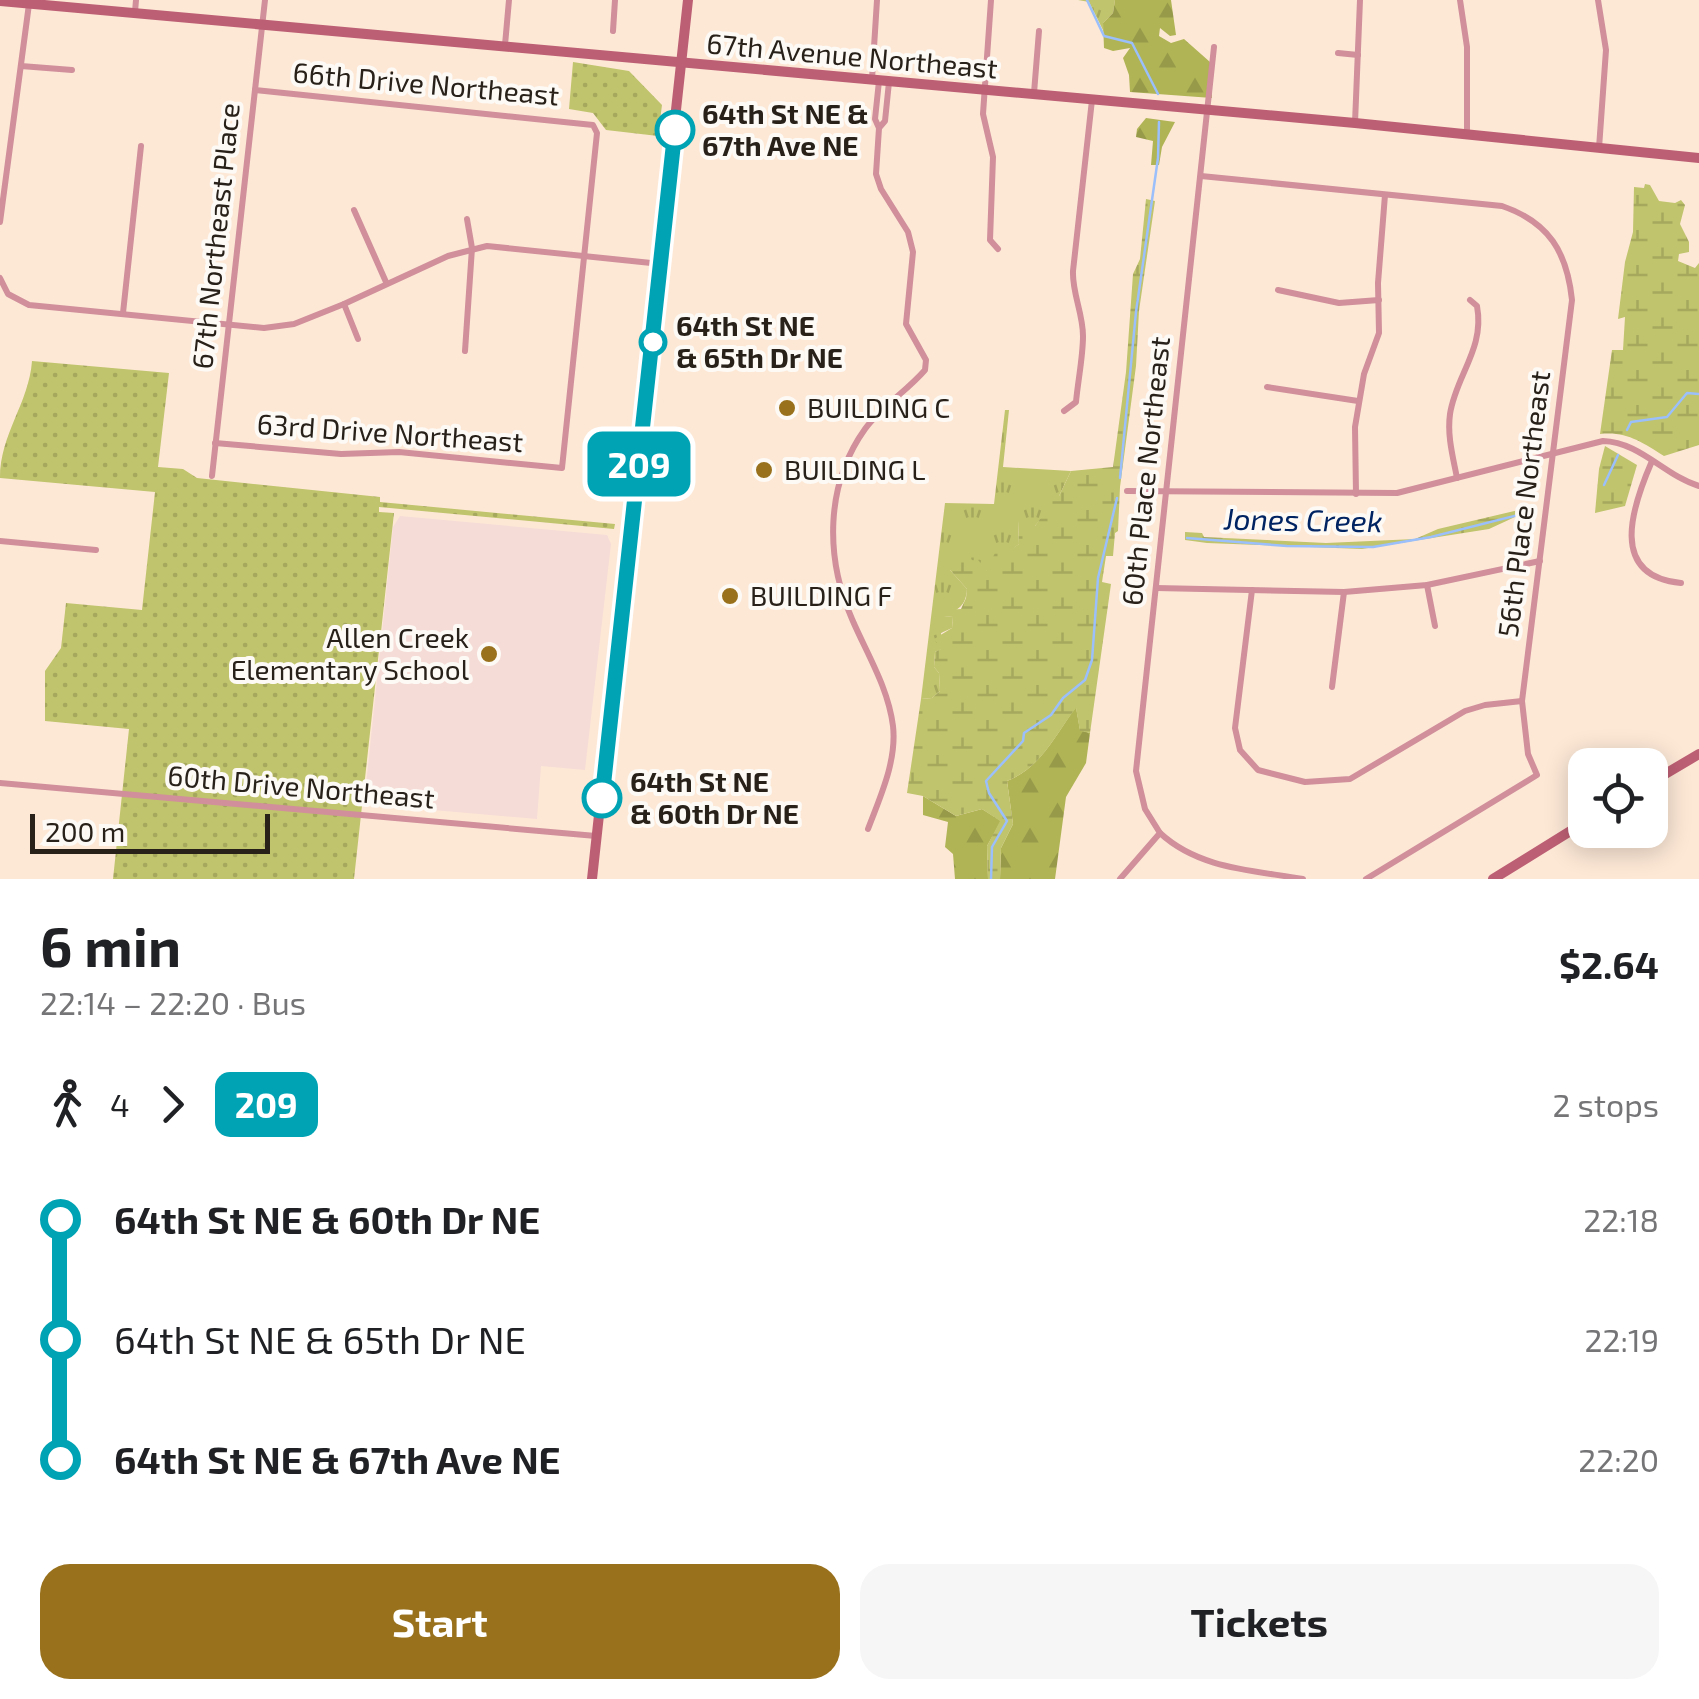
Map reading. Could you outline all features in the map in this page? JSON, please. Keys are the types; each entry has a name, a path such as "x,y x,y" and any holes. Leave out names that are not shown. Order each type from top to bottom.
{"main road":[{"path":"592,879 688,0"},
{"name":"67th Avenue Northeast","path":"0,2 135,6 262,24 1699,158"},
{"path":"1668,773 1699,754"},
{"path":"1494,879 1568,833"}],"street":[{"name":"67th Northeast Place","path":"212,476 265,0"},
{"path":"504,46 509,0"},
{"path":"614,31 616,0"},
{"path":"868,829 892,757 892,723 887,697 842,595 834,553 834,517 844,472 865,430 925,370 926,360 906,324 912,252 908,232 881,190 876,174 879,128 885,121 877,0"},
{"path":"991,0 983,114 993,157 990,240 998,249"},
{"path":"1355,123 1360,0"},
{"path":"1460,0 1467,47 1467,134"},
{"path":"1598,0 1606,50 1599,148"},
{"path":"0,222 30,4"},
{"path":"1034,94 1038,31"},
{"name":"60th Place Northeast","path":"1160,833 1145,809 1136,771 1214,47"},
{"path":"1338,53 1358,55"},
{"path":"20,66 72,70"},
{"name":"66th Drive Northeast","path":"255,90 592,125 597,133 586,256"},
{"path":"1064,412 1076,402 1082,347 1083,332 1072,284 1092,100"},
{"path":"123,313 142,146"},
{"path":"1201,176 1386,194 1378,333 1358,401 1356,494"},
{"name":"56th Place Northeast","path":"1366,879 1537,775 1528,754 1522,701 1572,300 1564,258 1554,239 1528,216 1502,206 1386,194"},
{"path":"354,210 386,282"},
{"path":"465,351 472,248 467,219"},
{"path":"0,278 8,294 29,305 280,327 344,304 386,282 472,248 488,246 662,264"},
{"name":"63rd Drive Northeast","path":"215,443 341,454 399,452 562,468 586,256"},
{"path":"1278,290 1339,303 1378,300"},
{"path":"1458,478 1450,448 1450,412 1474,350 1479,314 1478,306 1470,300"},
{"path":"344,304 358,339"},
{"path":"1268,387 1358,401"},
{"path":"1127,491 1397,493 1612,442 1699,486"},
{"path":"1652,461 1638,493 1633,550 1656,579 1681,582"},
{"path":"0,541 96,550"},
{"path":"1156,588 1344,592 1427,585 1540,561"},
{"path":"1427,585 1435,626"},
{"path":"1252,590 1236,742 1246,760 1272,776 1335,783 1367,770 1465,712 1485,705 1522,701"},
{"path":"1332,688 1344,592"},
{"name":"60th Drive Northeast","path":"0,783 598,836"},
{"path":"1120,879 1160,833 1177,849 1214,864 1302,879"}],"shaded area":[{"name":"Allen Creek Elementary School","path":"400,516 607,535 611,544 585,770 541,766 537,819 364,804 393,527"}],"green space":[{"path":"1078,0 1115,0 1113,13 1103,23 1104,32 1089,2"},
{"path":"1115,0 1171,0 1176,35 1170,36 1160,28 1159,36 1171,43 1184,39 1210,62 1212,98 1130,92 1123,58 1130,48 1104,48 1103,23 1113,13"},
{"path":"573,62 629,71 662,105 658,136 606,130 593,113 569,109"},
{"path":"1146,118 1175,122 1162,147 1159,165 1151,165 1153,141 1136,137"},
{"path":"1645,184 1650,185 1659,201 1681,200 1685,205 1680,224 1689,242 1689,252 1679,254 1678,261 1695,268 1699,263 1699,445 1664,456 1626,436 1600,434 1612,350 1623,350 1625,317 1618,319 1633,232 1634,187 1644,188"},
{"path":"1146,199 1155,201 1139,311 1118,531 1113,556 1106,556 1102,582 1111,584 1090,733 1080,731 1076,708 1038,759 1007,781 1013,824 1001,848 1000,879 988,879 987,846 1000,821 982,809 956,816 923,796 907,793 921,699 932,698 940,691 939,673 934,667 935,652 941,649 934,639 952,628 953,617 943,616 943,610 961,609 966,598 967,589 950,570 952,561 965,552 986,571 995,553 1009,551 1019,544 1018,520 1035,526 1043,515 1044,499 1059,496 1071,471 1113,467 1126,372 1133,274 1140,259"},
{"path":"32,361 169,373 158,467 183,469 197,478 380,497 380,502 615,524 614,529 379,507 379,512 394,513 354,879 113,879 129,729 45,721 45,671 61,648 66,603 142,610 155,492 0,478 5,447 26,391"},
{"path":"1005,410 1009,410 1003,467 1071,471 1059,496 1035,526 1026,527 1018,521 1019,544 985,572 950,570 967,589 965,600 944,616 953,617 952,628 941,633 942,649 935,652 940,691 932,698 921,699 945,503 994,504"},
{"path":"1605,446 1637,465 1625,506 1595,513 1599,469"},
{"path":"1535,506 1536,518 1515,517 1489,529 1362,549 1185,540 1185,532 1202,533 1204,537 1326,543 1415,539 1438,529"},
{"path":"1076,707 1080,730 1090,733 1086,763 1066,797 1055,879 1000,879 1001,848 1013,824 1007,781 1039,759"},
{"path":"923,796 956,816 982,809 1001,821 987,846 988,879 955,879 953,854 945,847 948,822 923,815"}],"waterway":[{"path":"1087,0 1104,36 1132,43 1158,94"},
{"path":"1120,478 1159,122"},
{"name":"Jones Creek","path":"1627,430 1631,422 1667,417 1687,393 1699,394"},
{"name":"Jones Creek","path":"1604,485 1618,455"},
{"name":"Jones Creek","path":"991,879 992,847 1007,821 986,781 1023,741 1024,733 1051,715 1063,698 1085,680 1092,660 1098,578 1117,498"},
{"name":"Jones Creek","path":"1187,538 1287,546 1373,547 1534,511"}],"bus line":[{"name":"209","path":"602,798 675,130"}],"place":[{"name":"64th St NE & 67th Ave NE","path":"675,130"},
{"name":"64th St NE & 65th Dr NE","path":"653,342"},
{"name":"BUILDING C","path":"787,408"},
{"name":"BUILDING L","path":"764,470"},
{"name":"BUILDING F","path":"730,596"},
{"name":"Allen Creek Elementary School","path":"489,654"},
{"name":"64th St NE & 60th Dr NE","path":"602,798"}]}
